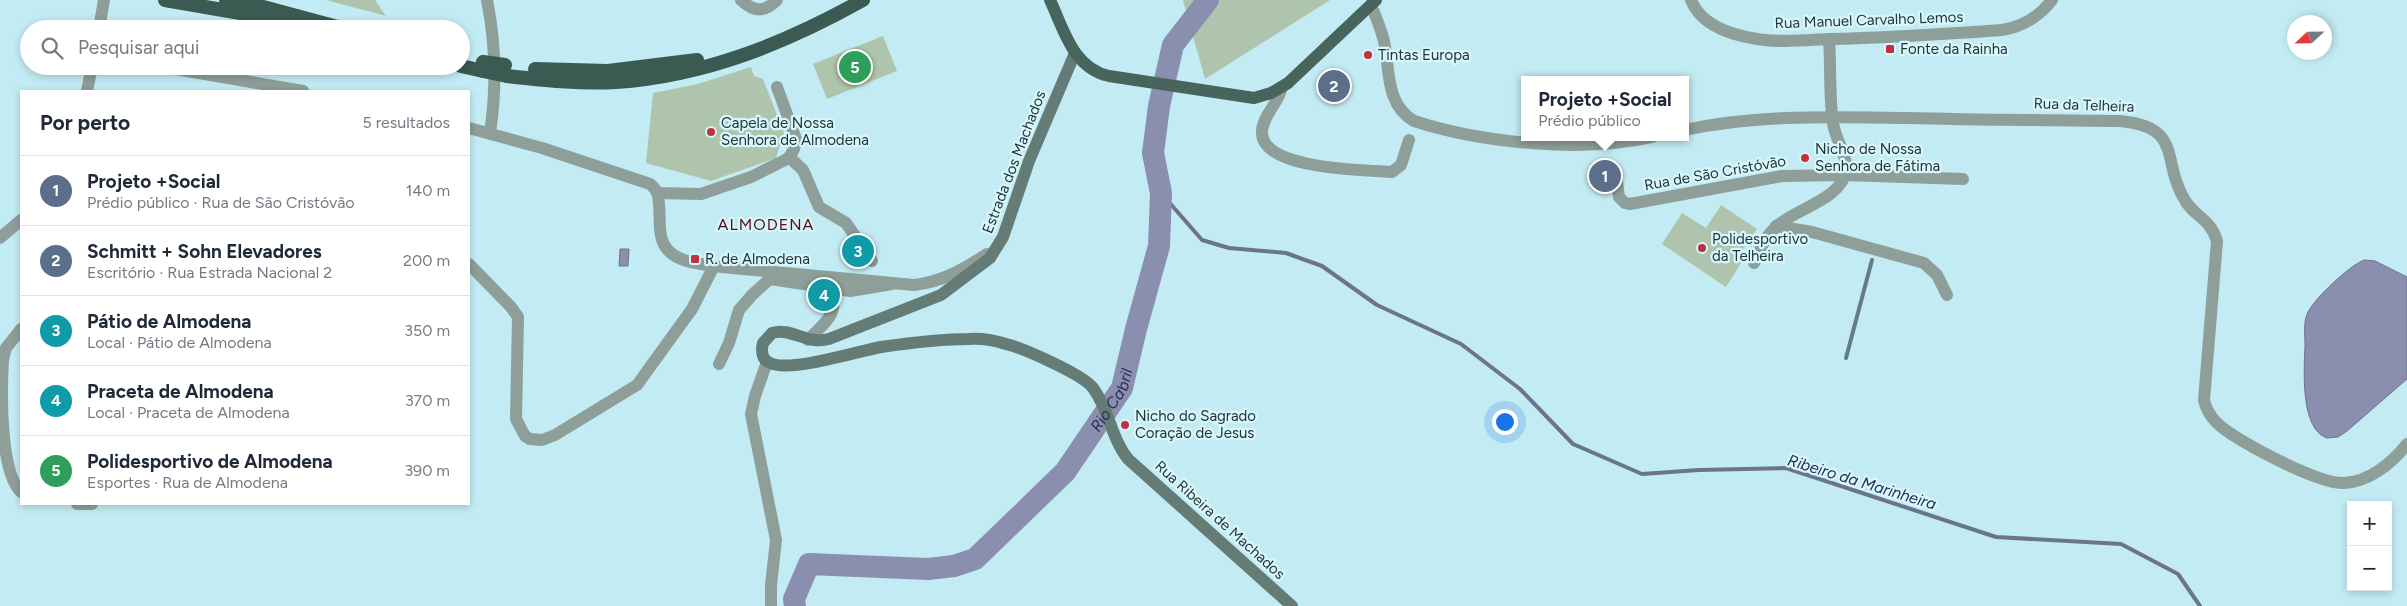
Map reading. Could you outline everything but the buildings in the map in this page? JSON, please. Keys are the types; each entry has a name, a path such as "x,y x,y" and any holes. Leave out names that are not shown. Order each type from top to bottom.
{"highway":[{"path":"165,0 270,20"},
{"path":"226,0 252,4 312,20"},
{"path":"506,70 608,71 640,69 710,58 784,32 848,0"},
{"path":"470,66 483,66 562,81 615,82 692,71 762,48 822,22 862,0"},
{"path":"470,61 483,66"}],"main road":[{"path":"1050,0 1075,53 1089,69 1109,76 1260,97 1282,87 1373,2"},
{"name":"Estrada dos Machados","path":"767,362 762,346 766,338 772,333 784,332 808,340 820,341 829,339 941,296 981,266 998,248 1029,161 1075,53"},
{"name":"Rua Ribeira de Machados","path":"767,362 778,365 809,363 884,347 979,339 1006,344 1042,358 1086,380 1097,396 1121,450 1130,462 1292,606"}],"street":[{"path":"101,20 104,0"},
{"path":"487,0 495,67 495,100 490,133"},
{"path":"741,0 757,10 767,9 777,0"},
{"name":"Rua Manuel Carvalho Lemos","path":"1692,0 1697,12 1706,21 1744,36 1773,41 1890,38 2014,28 2036,16 2052,0"},
{"path":"1373,2 1383,40 1393,98 1402,111 1414,120 1510,142 1596,144 1634,141"},
{"path":"1754,263 1763,244 1776,226 1824,198 1837,187 1844,175 1844,160 1834,132 1832,117 1829,39"},
{"path":"86,90 90,75"},
{"path":"210,75 296,90"},
{"path":"658,193 695,195 706,193 767,170 789,157 794,150 796,139 777,87"},
{"path":"1282,87 1262,131 1267,146 1284,157 1329,168 1392,172 1401,166 1408,140"},
{"name":"Rua da Telheira","path":"1689,129 1710,124 1767,118 1832,117 2120,121 2139,122 2152,127 2166,143 2186,202 2209,224 2217,241 2204,400 2210,416 2225,430 2249,444 2311,474 2335,482 2357,481 2367,477 2392,460 2407,444"},
{"path":"470,128 643,181 653,186 658,193 660,234 667,251 684,260 774,275 914,285 942,279 962,270 998,248"},
{"path":"789,157 803,170 819,207 842,219 848,225 872,261"},
{"name":"Rua de São Cristóvão","path":"1616,174 1619,197 1625,203 1630,204 1775,177 1844,175 1963,179"},
{"path":"0,238 20,221"},
{"path":"1776,226 1820,234 1924,263 1937,275 1947,295"},
{"path":"470,265 517,314 519,322 516,419 525,436 536,440 555,435 637,385 692,309 714,266"},
{"path":"774,275 830,289 856,291 894,284"},
{"path":"719,364 729,343 739,310 774,275"},
{"path":"808,340 833,312 835,302 830,289"},
{"path":"20,330 6,348 3,360 0,447 8,477 14,488 20,491"},
{"path":"767,362 754,396 751,414 776,540 771,585 771,606"}],"green space":[{"path":"326,0 375,0 386,16"},
{"path":"1183,0 1330,0 1205,79"},
{"path":"883,36 897,71 827,99 813,64"},
{"path":"751,67 754,76 763,79 784,133 776,158 711,181 646,163 653,93 698,84"},
{"name":"Polidesportivo da Telheira","path":"1721,205 1757,229 1741,252 1746,255 1726,287 1662,244 1682,213 1706,228"}],"water":[{"path":"620,249 629,249 628,266 619,266"},
{"path":"2364,260 2375,261 2407,277 2407,379 2347,431 2338,437 2327,438 2318,432 2312,423 2308,411 2304,383 2305,320 2312,306 2325,291 2342,275"}],"waterway":[{"name":"Rio Cabril","path":"795,606 794,599 809,564 928,569 954,566 975,559 1065,472 1122,388 1159,246 1161,193 1153,153 1159,106 1173,45 1208,0"},
{"name":"Ribeiro da Marinheira","path":"1161,193 1202,240 1229,248 1286,253 1322,266 1377,305 1461,344 1520,389 1573,444 1642,474 1699,470 1786,468 1996,537 2121,544 2178,574 2200,606"}],"railway":[{"path":"1846,358 1872,260"}],"place":[{"name":"Fonte da Rainha","path":"1890,49"},
{"name":"Tintas Europa","path":"1368,55"},
{"name":"Polidesportivo de Almodena","path":"855,67"},
{"name":"Schmitt + Sohn Elevadores","path":"1334,86"},
{"name":"Capela de Nossa Senhora de Almodena","path":"711,132"},
{"name":"Nicho de Nossa Senhora de Fátima","path":"1805,158"},
{"name":"Projeto +Social","path":"1605,176"},
{"name":"Polidesportivo da Telheira","path":"1702,248"},
{"name":"Pátio de Almodena","path":"858,251"},
{"name":"R. de Almodena","path":"695,259"},
{"name":"Praceta de Almodena","path":"824,295"},
{"name":"Nicho do Sagrado Coração de Jesus","path":"1125,425"}],"district":[{"name":"ALMODENA","path":"766,224"}]}
